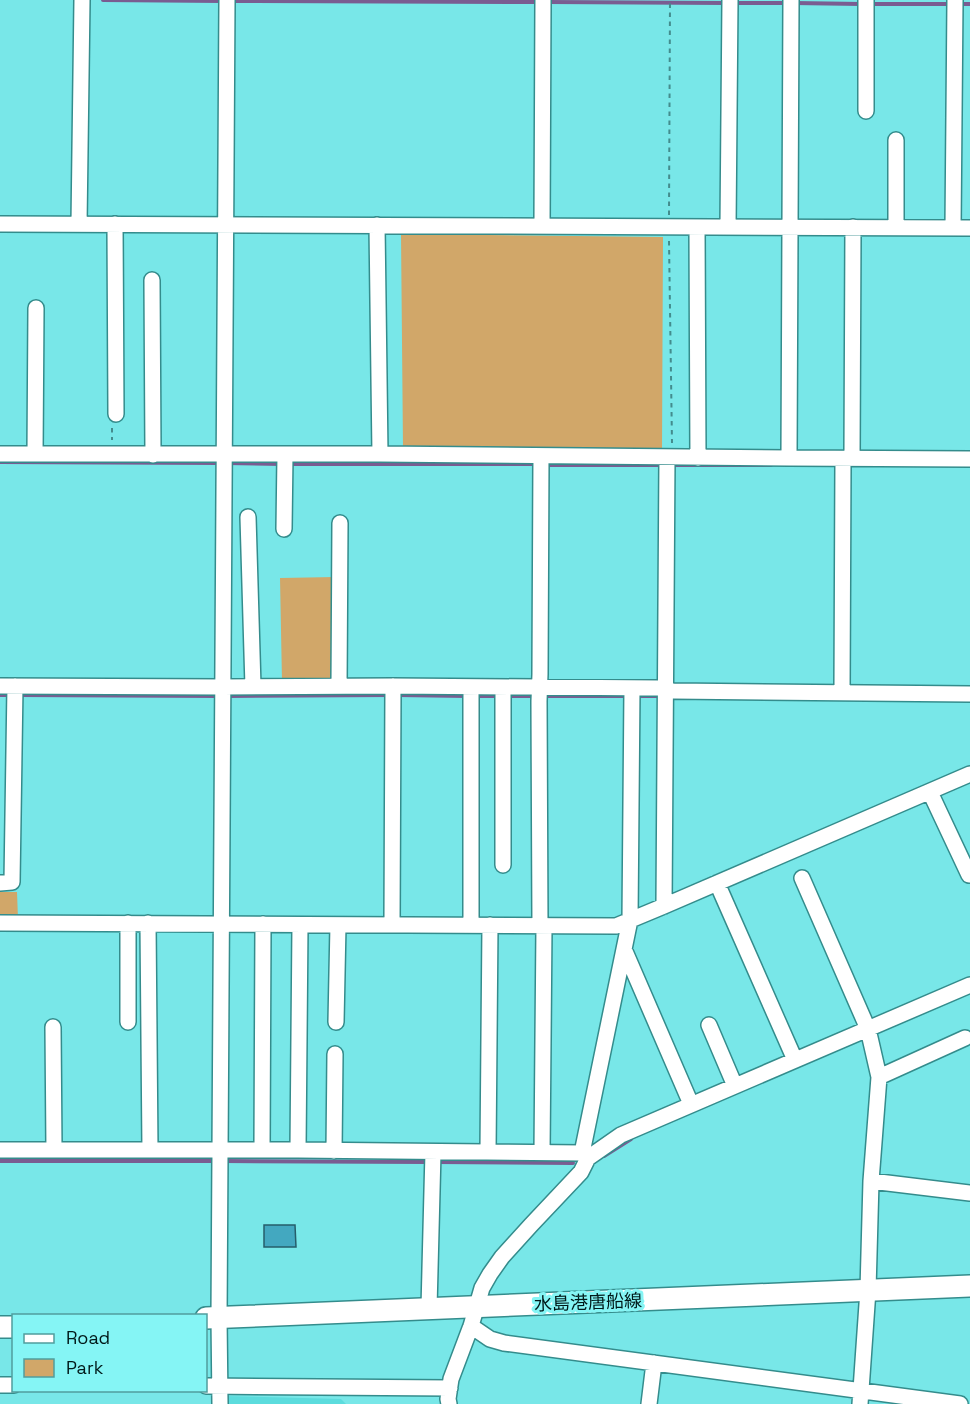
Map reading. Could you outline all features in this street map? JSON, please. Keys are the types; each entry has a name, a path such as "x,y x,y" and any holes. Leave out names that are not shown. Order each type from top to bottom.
{"main road":[{"name":"水島港唐船線","path":"212,1318 429,1308 474,1316 868,1290 970,1286"}],"street":[{"path":"79,224 81,2"},
{"path":"220,1404 213,1386 212,1318 220,1157 227,2"},
{"path":"866,2 866,111"},
{"path":"953,228 955,2"},
{"path":"542,226 543,3"},
{"path":"728,227 730,3"},
{"path":"789,458 791,3"},
{"path":"896,228 897,140"},
{"path":"0,224 79,224 115,228 377,230 542,226 697,231 728,227 789,232 970,228"},
{"path":"115,228 116,414"},
{"path":"377,230 380,454"},
{"path":"697,231 698,458"},
{"path":"842,693 845,462 853,232"},
{"path":"152,280 153,455"},
{"path":"35,454 36,308"},
{"path":"0,454 153,455 224,461 285,461 380,454 541,462 668,461 698,458 789,458 845,462 970,459"},
{"path":"284,529 285,461"},
{"path":"664,906 668,461"},
{"path":"541,462 539,693 542,1153"},
{"path":"248,518 253,687"},
{"path":"339,686 340,523"},
{"path":"0,883 12,882 11,691 222,693 253,687 339,686 393,692 471,693 665,694 673,691 970,694"},
{"path":"392,925 393,692"},
{"path":"471,693 471,925"},
{"path":"503,693 503,865"},
{"path":"449,1404 451,1380 482,1288 502,1257 581,1172 630,920 632,694"},
{"path":"0,923 616,926 970,774"},
{"path":"930,792 969,875"},
{"path":"802,878 869,1033 879,1077 871,1181 868,1290 861,1398"},
{"path":"717,883 795,1060"},
{"path":"128,923 128,1022"},
{"path":"148,923 150,1150"},
{"path":"262,924 262,1150"},
{"path":"298,1150 300,925"},
{"path":"336,1022 338,925"},
{"path":"488,1152 490,925"},
{"path":"624,949 691,1104"},
{"path":"0,1150 150,1150 220,1157 262,1150 334,1151 433,1159 488,1152 585,1156 621,1135 795,1060 869,1033 970,984"},
{"path":"709,1025 735,1086"},
{"path":"53,1027 54,1150"},
{"path":"879,1077 965,1038"},
{"path":"334,1151 335,1054"},
{"path":"429,1308 433,1159"},
{"path":"871,1181 970,1193"},
{"path":"474,1316 490,1339 504,1343 654,1364 861,1398 960,1404"},
{"path":"649,1404 654,1364"},
{"path":"213,1386 450,1388"}],"path":[{"path":"668,461 670,0"},
{"path":"112,455 112,418 116,414"}],"shaded area":[{"path":"225,1396 341,1399 346,1404 223,1404"}],"green space":[{"path":"401,234 663,237 662,451 403,449"},
{"path":"335,577 331,681 282,682 280,578"},
{"path":"0,892 17,892 18,919 0,919"}],"building":[{"path":"264,1225 295,1225 296,1247 264,1247"}],"waterway":[{"path":"103,0 222,1"},
{"path":"230,1 540,2"},
{"path":"548,2 726,3"},
{"path":"734,3 786,3"},
{"path":"794,3 861,4"},
{"path":"869,4 951,4"},
{"path":"959,4 970,4"},
{"path":"0,462 219,463"},
{"path":"227,463 282,464"},
{"path":"290,464 537,464"},
{"path":"545,465 663,465"},
{"path":"671,465 771,465"},
{"path":"0,695 12,695"},
{"path":"20,695 219,696"},
{"path":"227,696 390,695"},
{"path":"398,695 468,696"},
{"path":"476,696 498,696"},
{"path":"506,696 534,696"},
{"path":"542,696 627,696"},
{"path":"635,696 660,696"},
{"path":"604,1156 631,1139"},
{"path":"0,1161 215,1161"},
{"path":"223,1161 428,1162"},
{"path":"436,1162 573,1163"}]}
